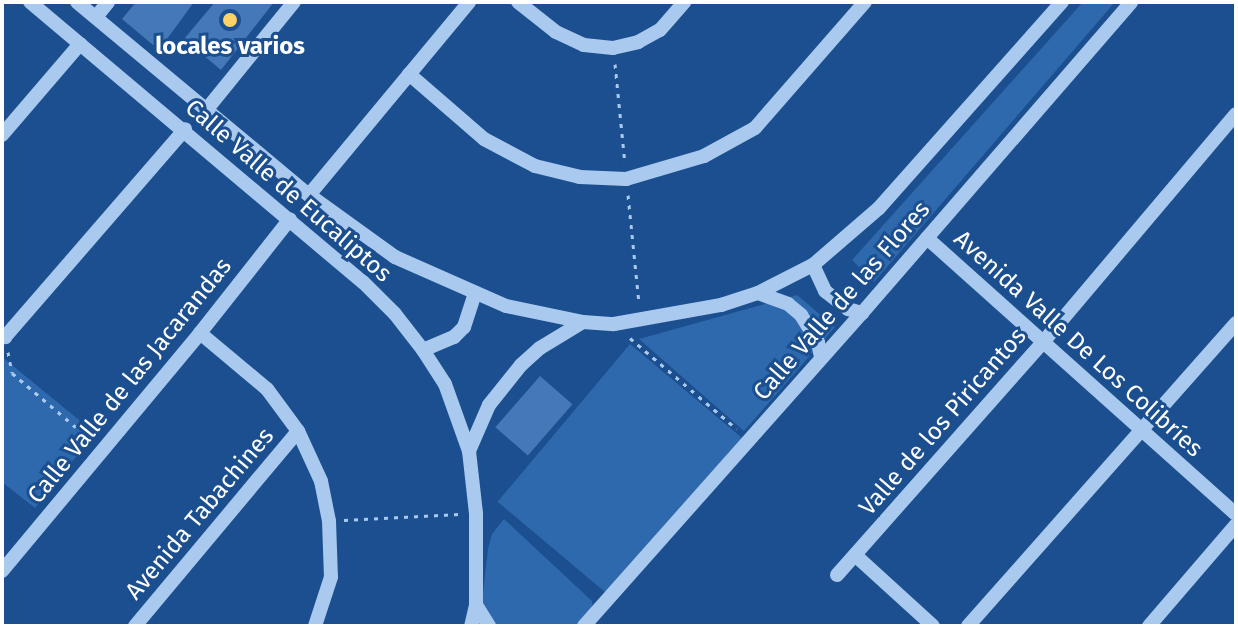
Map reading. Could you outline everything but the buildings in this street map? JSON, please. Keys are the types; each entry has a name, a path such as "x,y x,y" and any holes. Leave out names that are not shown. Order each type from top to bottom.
{"street":[{"name":"Calle Valle de Eucaliptos","path":"30,2 185,129 363,282 423,350 445,384 469,451"},
{"name":"Calle Valle de Eucaliptos","path":"77,2 309,195 395,257 506,306 583,322"},
{"path":"96,17 108,2"},
{"path":"207,109 294,2"},
{"path":"309,195 469,2"},
{"path":"518,2 556,32 584,45 613,48 638,42 660,30 684,2"},
{"path":"409,74 484,139 535,166 580,177 626,179 704,156 755,128 865,2"},
{"name":"Calle Valle de las Flores","path":"583,322 614,324 667,317 758,293 813,265 879,208 1062,2"},
{"name":"Calle Valle de las Flores","path":"584,626 862,313 1131,2"},
{"path":"2,135 80,44"},
{"name":"Valle de los Piricantos","path":"837,575 1044,341 1236,114"},
{"path":"3,336 185,129"},
{"name":"Calle Valle de las Jacarandas","path":"2,571 200,333 290,219"},
{"name":"Avenida Valle De Los Colibríes","path":"927,238 1236,514"},
{"path":"813,265 825,291 836,301 862,313"},
{"path":"758,293 781,301 801,315 814,335 821,358"},
{"path":"423,350 454,337 464,327 475,294"},
{"path":"471,626 476,605 476,513 469,451 489,405 521,365 550,341 583,322"},
{"path":"968,626 1236,323"},
{"path":"200,333 267,389 298,431 321,481 329,521 331,577 315,626"},
{"name":"Avenida Tabachines","path":"135,626 298,431"},
{"path":"1149,626 1236,525"},
{"path":"855,555 933,626"},
{"path":"476,605 489,626"}],"path":[{"path":"614,324 749,440"},
{"path":"3,336 12,373 103,450"},
{"path":"329,521 476,513"}],"shaded area":[{"path":"1083,2 1115,2 874,282 852,260"},
{"path":"797,295 835,327 744,431 639,339"},
{"path":"630,344 742,438 609,596 498,502"},
{"path":"2,357 95,433 35,508 2,482"},
{"path":"504,519 592,601 593,610 576,626 495,626 482,602 488,549 492,534"}],"place":[{"name":"locales varios","path":"230,20"}]}
